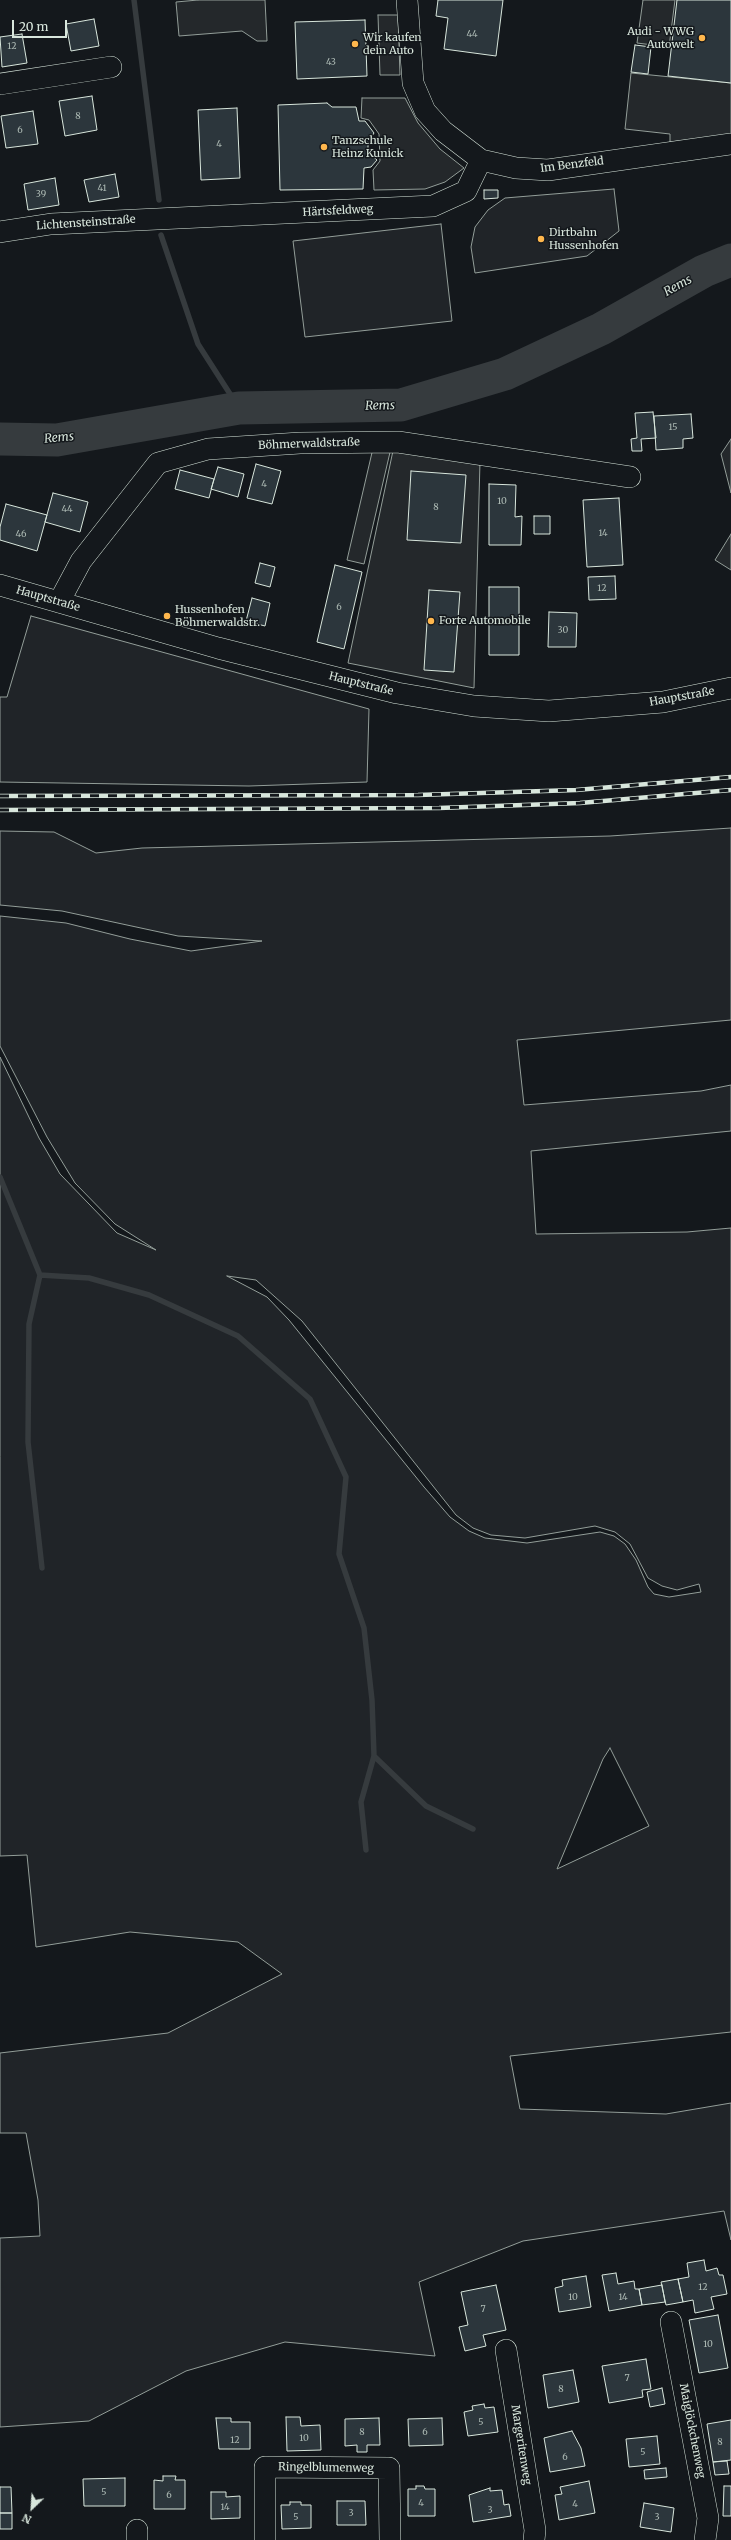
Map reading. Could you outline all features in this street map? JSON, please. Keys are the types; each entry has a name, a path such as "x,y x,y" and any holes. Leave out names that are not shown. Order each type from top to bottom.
{"street":[{"name":"Im Benzfeld","path":"407,0 413,83 425,111 443,131 481,160 516,168 548,170 731,144"},
{"path":"0,84 110,67"},
{"name":"Härtsfeldweg","path":"173,218 433,206 466,191 481,160"},
{"name":"Lichtensteinstraße","path":"0,232 51,224 173,218"},
{"name":"Böhmerwaldstraße","path":"59,602 81,561 158,463 208,449 300,442 398,442 630,477"},
{"name":"Hauptstraße","path":"0,586 218,648 397,693 474,706 549,711 663,702 731,688"},
{"name":"Maiglöckchenweg","path":"672,2322 708,2518 705,2540"},
{"name":"Margeritenweg","path":"506,2350 535,2530 534,2540"},
{"name":"Ringelblumenweg","path":"265,2540 265,2467 273,2467 389,2468 390,2540"}],"shaded area":[{"path":"198,0 265,0 267,41 257,41 242,31 179,36 176,2"},
{"path":"643,0 675,0 669,47 637,43"},
{"path":"378,15 398,15 400,75 380,75"},
{"path":"631,73 731,83 731,135 670,142 670,134 625,129"},
{"path":"362,98 405,98 418,123 440,149 464,168 445,182 425,189 374,190 373,170 380,161 379,134 369,120 361,118"},
{"name":"Dirtbahn Hussenhofen","path":"614,189 619,231 587,256 475,273 471,247 475,227 488,210 505,198"},
{"path":"441,224 452,321 305,337 293,241"},
{"path":"731,439 731,493 721,454"},
{"path":"374,444 391,448 364,564 347,560"},
{"path":"394,446 480,461 474,688 348,663"},
{"path":"731,534 731,570 715,560"},
{"path":"31,616 369,709 367,782 249,786 0,782 0,697 7,697"},
{"path":"731,828 731,1020 517,1040 524,1105 701,1091 731,1085 731,1131 531,1151 536,1234 687,1232 731,1228 731,2032 510,2056 520,2109 666,2114 731,2103 731,2240 724,2211 523,2241 419,2282 435,2356 285,2342 186,2371 89,2421 0,2427 0,2238 40,2236 38,2200 26,2133 0,2133 0,2053 168,2033 282,1974 238,1942 130,1932 36,1947 27,1855 0,1856 0,1057 39,1138 60,1174 117,1233 156,1250 115,1224 75,1183 47,1137 0,1046 0,916 66,923 130,939 191,951 262,941 178,936 62,911 0,905 0,831 54,832 96,853 142,848 610,836","holes":["227,1276 256,1280 302,1321 456,1515 473,1528 491,1535 525,1538 595,1526 615,1532 630,1544 648,1578 662,1586 677,1590 699,1584 701,1592 669,1597 654,1594 648,1587 636,1560 625,1544 614,1536 600,1532 527,1543 485,1538 469,1531 450,1517 424,1487 289,1320 267,1297","610,1748 649,1826 557,1869 603,1759"]}],"building":[{"path":"438,0 503,0 496,56 444,49 448,18 436,16"},
{"name":"Audi - WWG Autowelt","path":"677,0 731,0 731,83 668,76"},
{"path":"94,19 99,46 71,51 66,24"},
{"path":"365,20 367,76 297,79 295,22"},
{"path":"22,34 27,63 2,67 0,37"},
{"path":"635,45 651,47 648,74 631,72"},
{"path":"92,96 97,130 65,136 59,101"},
{"name":"Tanzschule Heinz Kunick","path":"327,103 332,107 356,107 359,121 365,121 374,133 368,142 368,152 377,160 371,167 364,168 363,189 280,190 278,105"},
{"path":"237,108 240,178 201,180 198,110"},
{"path":"33,111 38,144 6,148 1,116"},
{"path":"115,174 119,197 89,202 84,180"},
{"path":"55,178 59,205 28,210 24,184"},
{"path":"484,190 498,190 498,198 484,199"},
{"path":"653,412 656,438 641,439 642,451 632,451 631,439 637,438 635,413"},
{"path":"691,414 693,438 683,439 683,448 656,450 654,416"},
{"path":"256,464 281,471 272,504 247,498"},
{"path":"218,467 244,474 238,497 211,489"},
{"path":"180,470 214,479 209,498 175,489"},
{"path":"411,471 466,475 461,543 407,540"},
{"path":"489,484 516,485 515,517 522,516 521,545 489,545"},
{"path":"53,493 88,502 80,532 45,522"},
{"path":"619,498 623,565 587,567 583,500"},
{"path":"6,504 47,515 37,551 0,540 0,527"},
{"path":"534,516 550,516 550,534 534,534"},
{"path":"260,563 275,567 270,587 255,583"},
{"path":"335,565 362,572 344,649 317,642"},
{"path":"615,576 616,599 589,600 588,577"},
{"path":"489,587 519,587 519,655 489,655"},
{"path":"429,590 460,592 454,672 424,670"},
{"path":"252,598 270,603 265,626 246,621"},
{"path":"549,612 577,613 576,647 548,647"},
{"path":"704,2260 706,2271 717,2268 719,2275 723,2275 727,2294 711,2297 714,2309 695,2313 693,2300 683,2302 678,2279 689,2277 687,2263"},
{"path":"616,2273 618,2284 634,2281 635,2289 639,2289 642,2305 609,2311 602,2275"},
{"path":"586,2276 591,2307 559,2312 555,2288 563,2286 562,2280"},
{"path":"678,2279 683,2302 666,2305 661,2282"},
{"path":"496,2285 506,2330 483,2335 486,2346 465,2351 459,2327 468,2325 461,2292"},
{"path":"662,2285 665,2302 642,2305 639,2289"},
{"path":"718,2315 728,2368 699,2373 689,2320"},
{"path":"646,2359 651,2389 642,2390 643,2397 609,2403 602,2366"},
{"path":"573,2370 579,2402 548,2408 543,2375"},
{"path":"662,2388 665,2404 650,2407 647,2392"},
{"path":"484,2404 485,2408 494,2407 498,2432 468,2436 464,2412 473,2410 472,2406"},
{"path":"286,2417 300,2417 301,2426 320,2425 321,2450 287,2451"},
{"path":"216,2418 231,2418 231,2422 250,2422 250,2449 219,2449"},
{"path":"379,2418 380,2445 367,2445 367,2452 357,2452 357,2445 345,2446 345,2419"},
{"path":"442,2418 443,2445 409,2446 408,2419"},
{"path":"731,2420 731,2460 713,2462 707,2424"},
{"path":"572,2431 581,2448 585,2466 550,2472 544,2438"},
{"path":"657,2436 660,2464 629,2467 626,2439"},
{"path":"727,2461 729,2474 715,2475 713,2462"},
{"path":"666,2468 667,2477 645,2479 644,2470"},
{"path":"163,2476 176,2476 175,2480 185,2480 185,2509 154,2509 154,2480 163,2481"},
{"path":"125,2478 125,2506 84,2506 83,2479"},
{"path":"589,2481 595,2513 559,2520 555,2495 562,2494 560,2487"},
{"path":"416,2486 424,2486 425,2489 435,2489 435,2516 408,2516 408,2489 416,2489"},
{"path":"724,2486 731,2486 731,2516 723,2516"},
{"path":"0,2487 11,2487 12,2513 0,2513"},
{"path":"490,2488 490,2491 502,2490 504,2505 509,2504 511,2516 473,2522 469,2495"},
{"path":"211,2492 226,2492 226,2497 240,2496 240,2518 211,2519"},
{"path":"337,2501 365,2501 366,2525 337,2525"},
{"path":"290,2502 301,2502 301,2505 311,2505 311,2528 282,2529 281,2505 290,2505"},
{"path":"644,2503 674,2508 671,2532 640,2527"},
{"path":"0,2513 12,2513 12,2529 0,2529"}],"waterway":[{"path":"134,0 159,200"},
{"path":"161,235 198,344 239,408"},
{"name":"Rems","path":"0,439 57,440 239,408 401,405 505,374 601,329 704,271 731,260"},
{"path":"0,1177 40,1275 89,1278 149,1295 238,1336 310,1399 346,1477 339,1554 364,1628 372,1700 374,1756 361,1802 366,1850"},
{"path":"40,1275 29,1324 28,1442 42,1568"},
{"path":"374,1756 426,1806 473,1829"}],"railway":[{"path":"0,796 418,795 576,790 731,777"},
{"path":"0,810 439,808 580,803 731,790"}],"place":[{"name":"Audi - WWG Autowelt","path":"702,38"},
{"name":"Wir kaufen dein Auto","path":"355,44"},
{"name":"Tanzschule Heinz Kunick","path":"324,147"},
{"name":"Dirtbahn Hussenhofen","path":"541,239"},
{"name":"Hussenhofen Böhmerwaldstr.","path":"167,616"},
{"name":"Forte Automobile","path":"431,621"}]}
